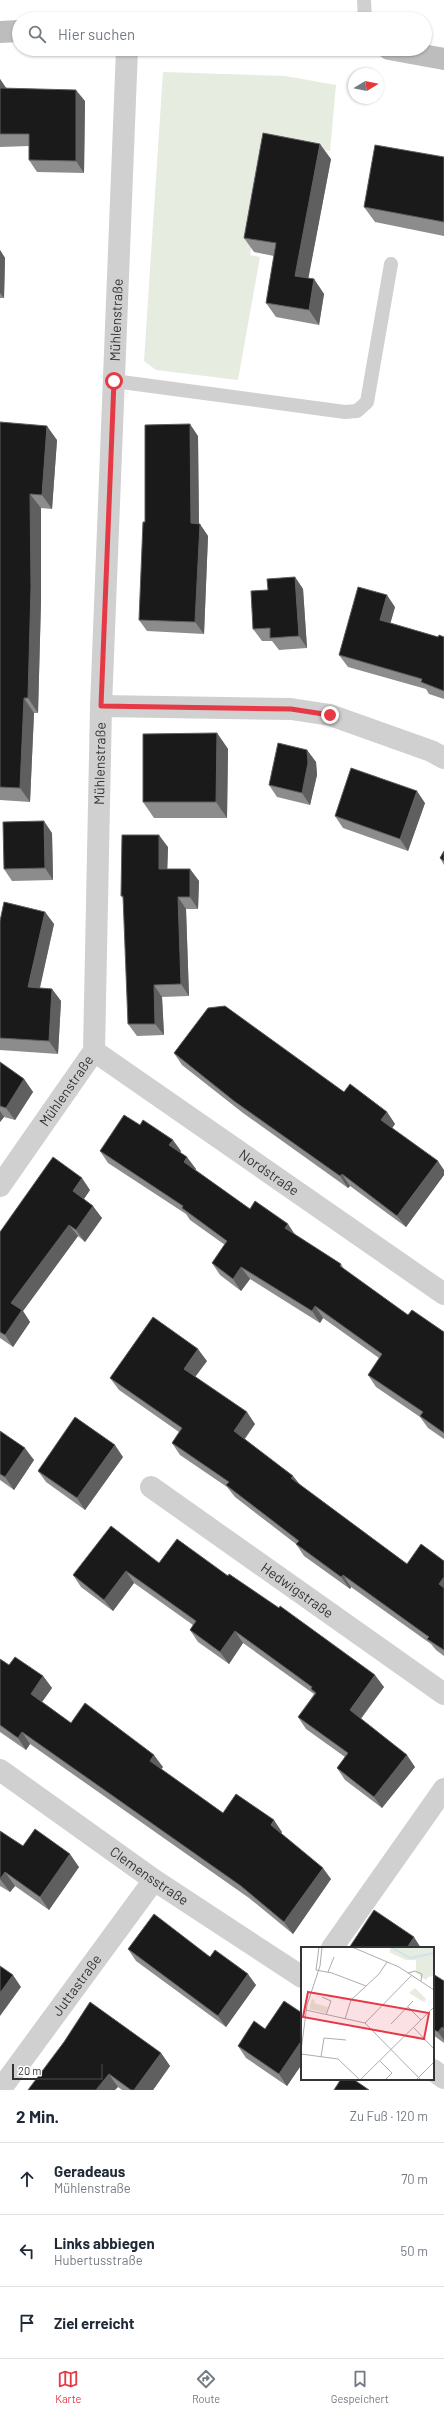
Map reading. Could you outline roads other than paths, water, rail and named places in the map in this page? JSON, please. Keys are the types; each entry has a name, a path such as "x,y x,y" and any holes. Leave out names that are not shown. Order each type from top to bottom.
{"street":[{"path":"0,32 12,31"},
{"name":"Mühlenstraße","path":"0,1186 94,1051 101,706 127,56"},
{"path":"428,56 444,59"},
{"path":"101,706 291,709 330,715 431,751 444,758"},
{"name":"Nordstraße","path":"94,1051 444,1294"},
{"name":"Hedwigstraße","path":"151,1487 444,1694"},
{"name":"Clemensstraße","path":"0,1770 154,1880 301,1976"},
{"path":"333,1947 444,1789"},
{"name":"Juttastraße","path":"0,2090 154,1880"},
{"path":"434,2071 444,2078"}],"lane":[{"path":"364,0 365,12"},
{"path":"114,381 345,412 357,411 367,402 391,264"}]}
